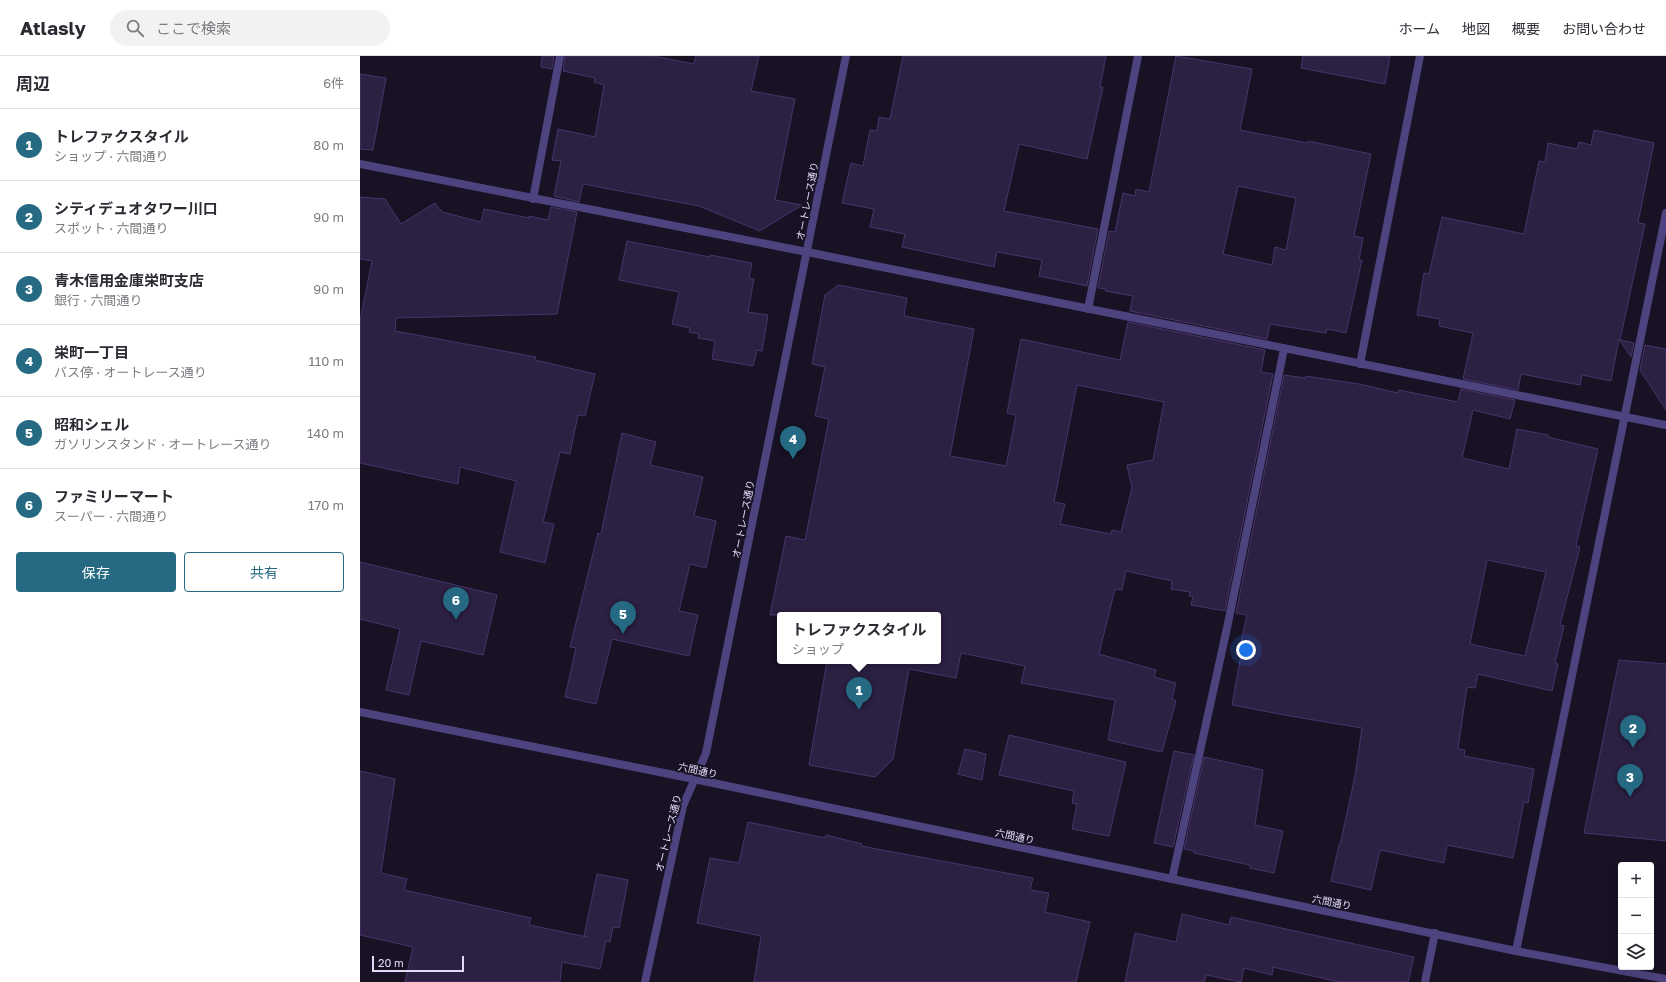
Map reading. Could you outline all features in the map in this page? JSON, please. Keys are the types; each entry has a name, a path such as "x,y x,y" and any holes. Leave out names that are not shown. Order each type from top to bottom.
{"street":[{"path":"533,199 560,56"},
{"name":"オートレース通り","path":"646,982 683,806 706,753 846,56"},
{"path":"1088,309 1138,56"},
{"path":"1360,364 1420,56"},
{"path":"360,164 807,252 1284,350 1666,425"},
{"path":"1516,950 1666,213"},
{"path":"1172,879 1227,628 1284,350"},
{"name":"六間通り","path":"360,712 694,779 1516,950 1666,979"},
{"path":"1425,982 1435,933"}],"building":[{"path":"542,56 554,56 552,69 541,67"},
{"path":"565,56 653,56 694,64 696,56 759,56 751,91 795,99 775,200 802,205 760,231 699,206 583,184 579,202 554,196 561,161 552,160 558,129 595,137 604,85 594,82 595,78 563,71"},
{"path":"903,56 1106,56 1100,87 1103,87 1087,159 1019,144 1004,211 1098,229 1087,286 1039,276 1042,260 997,252 994,267 902,247 905,234 870,227 874,209 842,203 851,163 863,166 870,130 877,131 879,117 890,119"},
{"path":"1176,56 1252,69 1240,130 1307,143 1308,141 1371,154 1354,236 1363,238 1359,260 1362,260 1346,333 1327,329 1326,333 1270,324 1267,339 1130,311 1133,296 1105,291 1106,289 1098,288 1109,231 1115,232 1123,193 1135,196 1136,189 1149,192","holes":["1238,186 1296,198 1286,250 1275,247 1272,265 1223,254"]},
{"path":"1303,56 1390,56 1385,84 1301,68"},
{"path":"360,74 386,78 373,150 360,149"},
{"path":"1594,130 1654,143 1638,223 1645,224 1620,340 1634,343 1631,357 1619,339 1611,381 1582,375 1580,385 1521,374 1518,390 1463,379 1473,333 1439,326 1440,319 1417,315 1424,273 1429,274 1442,217 1524,234 1539,161 1545,162 1548,143 1577,149 1579,142 1591,145"},
{"path":"360,197 385,199 401,224 435,203 442,212 481,222 484,209 529,218 529,216 548,220 551,207 577,212 557,314 396,318 395,331 536,357 535,360 595,374 585,416 578,415 570,454 560,452 543,522 554,524 545,563 500,552 516,481 460,467 458,484 360,463 360,321 372,261 360,259"},
{"path":"627,241 710,257 710,255 752,263 749,278 754,279 748,312 768,315 762,351 757,350 753,366 712,359 715,341 698,338 699,334 689,332 690,328 672,324 679,292 619,280"},
{"path":"838,285 907,298 904,316 974,329 950,456 1006,466 1016,415 1007,413 1021,339 1120,360 1128,322 1265,350 1261,372 1273,374 1225,611 1191,605 1193,597 1189,596 1190,592 1171,589 1172,581 1126,571 1122,590 1115,589 1099,654 1156,670 1154,677 1176,683 1172,699 1176,701 1162,752 1108,740 1115,700 1021,683 1025,666 961,653 956,678 909,669 893,759 875,777 809,765 826,664 941,664 941,612 777,612 777,615 770,615 786,536 805,540 829,419 815,416 825,367 812,364 825,295","holes":["1077,385 1164,402 1153,460 1127,465 1132,488 1121,532 1112,530 1111,534 1060,524 1065,504 1054,502"]},
{"path":"1645,345 1666,349 1666,410 1640,370"},
{"path":"1284,375 1305,378 1306,376 1359,384 1398,393 1399,390 1458,402 1461,389 1515,400 1510,419 1473,410 1462,458 1509,469 1517,429 1548,435 1548,437 1598,449 1576,546 1580,547 1560,625 1564,626 1555,663 1558,664 1552,691 1478,674 1475,688 1467,687 1458,749 1465,750 1464,756 1534,769 1528,803 1524,802 1513,858 1447,845 1444,863 1380,850 1371,890 1331,881 1355,776 1362,728 1232,705 1241,655 1238,655 1247,615 1236,613","holes":["1487,560 1546,572 1525,656 1470,644"]},
{"path":"622,433 656,442 650,465 703,477 694,516 716,521 706,568 690,564 679,611 698,615 689,656 612,639 596,704 565,697 576,648 570,647 598,533 601,534"},
{"path":"360,562 497,595 483,655 421,641 409,695 386,690 400,629 360,619"},
{"path":"1619,660 1666,664 1666,841 1584,833"},
{"path":"1009,735 1126,762 1109,836 1072,829 1077,804 1072,803 1074,791 999,775"},
{"path":"965,749 986,754 982,780 958,774"},
{"path":"1174,751 1194,755 1173,847 1154,843"},
{"path":"1204,757 1263,770 1255,825 1283,831 1274,873 1250,868 1250,865 1194,853 1194,851 1184,849"},
{"path":"360,771 395,779 381,873 407,879 404,890 531,918 529,925 587,937 584,936 597,874 628,880 619,928 613,927 610,942 606,941 600,969 562,962 560,982 405,982 413,947 360,935"},
{"path":"748,822 825,838 826,835 862,844 861,846 1033,878 1030,890 1049,893 1045,912 1090,922 1076,982 754,982 761,936 697,923 710,858 739,863"},
{"path":"1182,914 1229,925 1231,917 1414,957 1408,982 1339,982 1273,967 1272,975 1244,968 1241,982 1206,975 1204,982 1125,982 1135,933 1176,942"}],"place":[{"name":"栄町一丁目","path":"793,459"},
{"name":"ファミリーマート","path":"456,620"},
{"name":"昭和シェル","path":"623,634"},
{"name":"トレファクスタイル","path":"859,710"},
{"name":"シティデュオタワー川口","path":"1633,748"},
{"name":"青木信用金庫栄町支店","path":"1630,797"}]}
